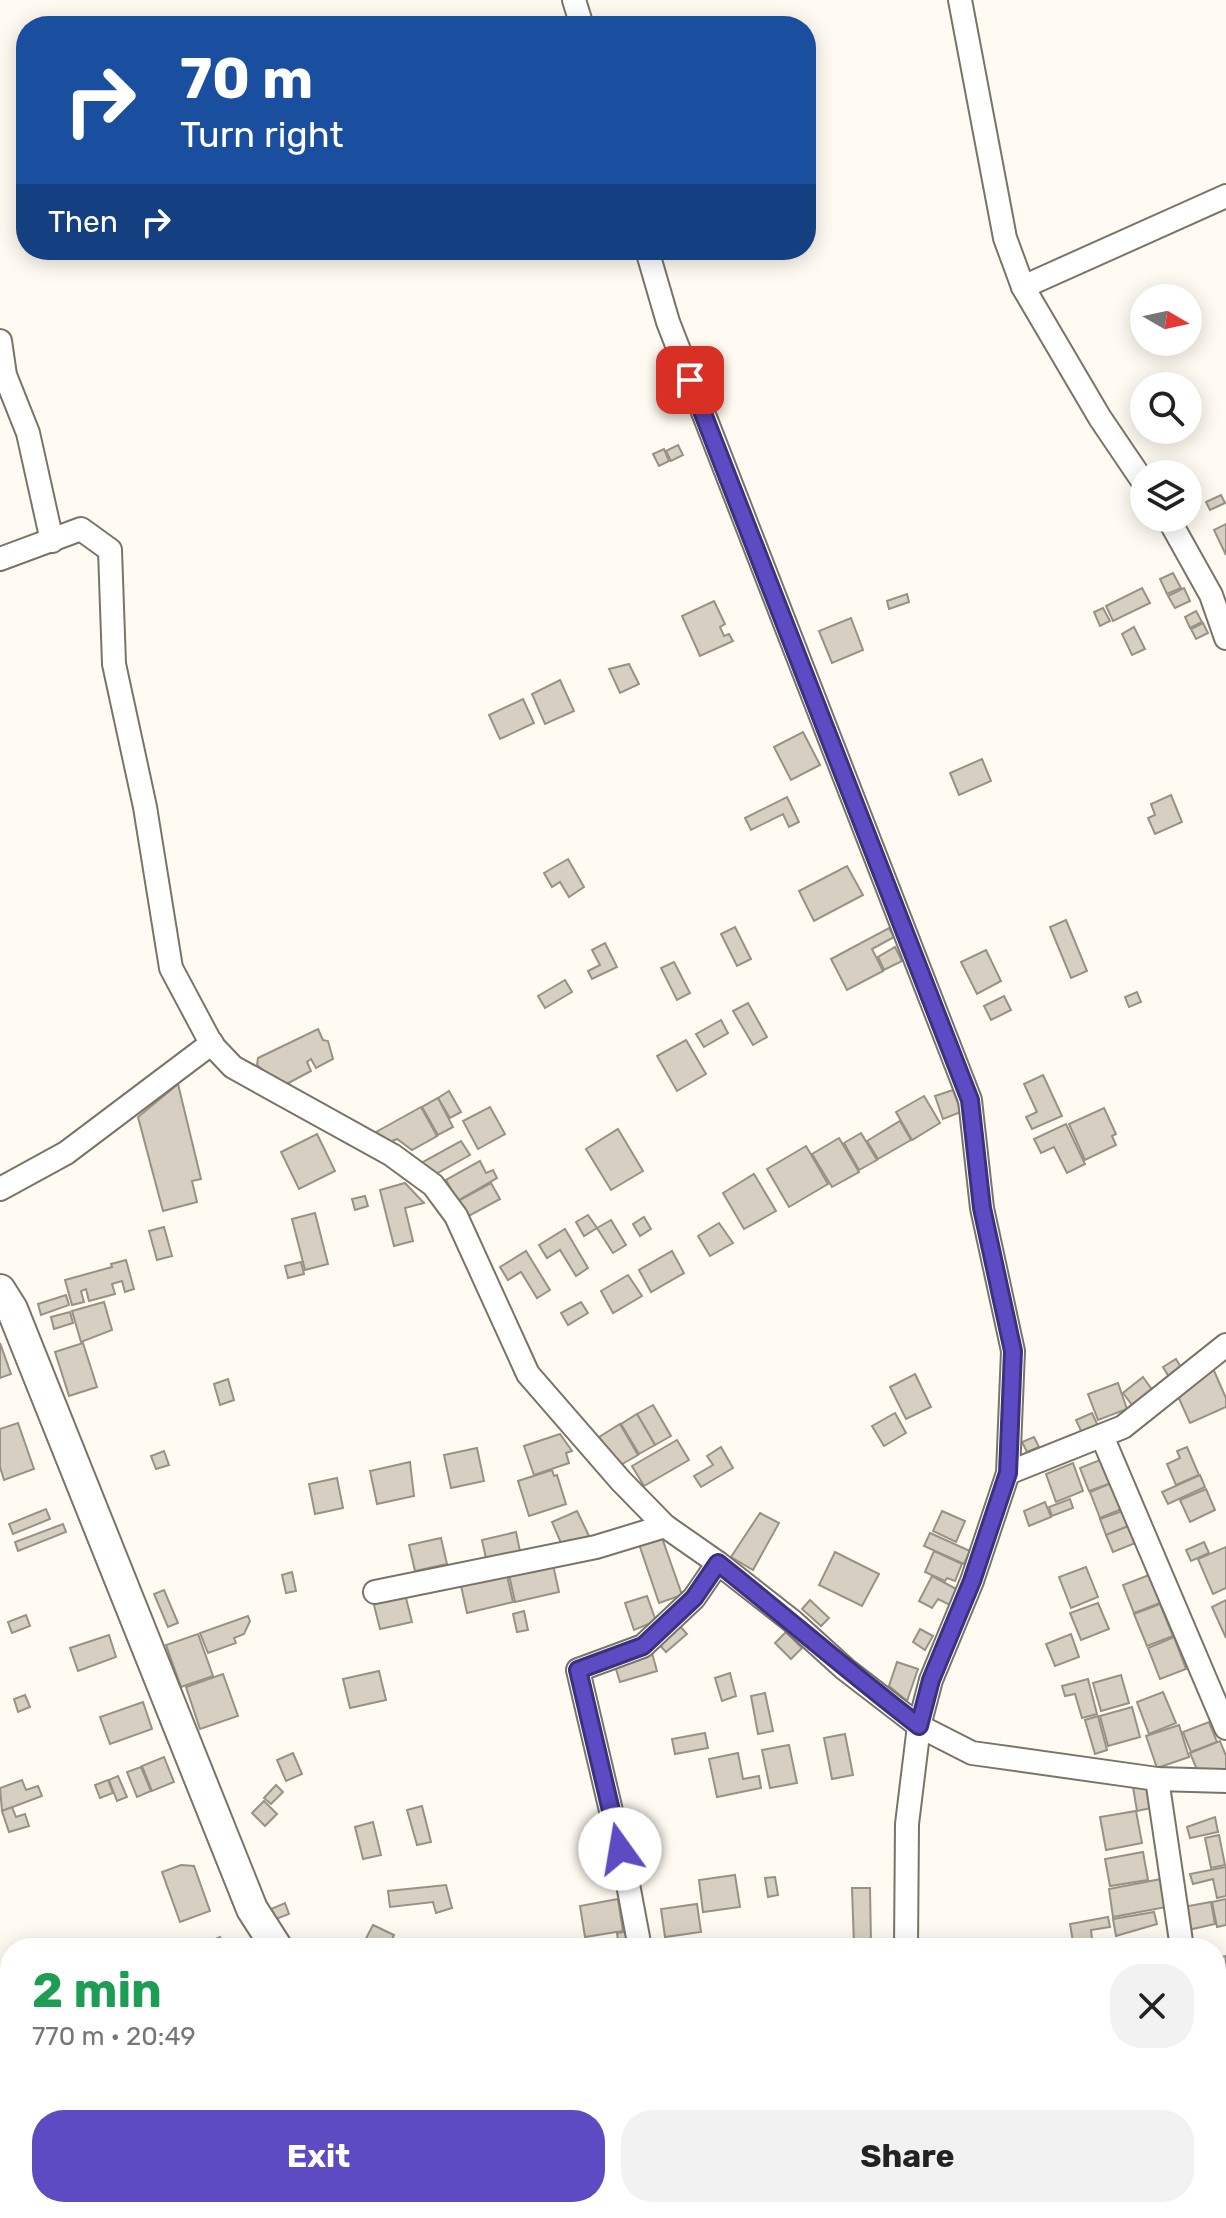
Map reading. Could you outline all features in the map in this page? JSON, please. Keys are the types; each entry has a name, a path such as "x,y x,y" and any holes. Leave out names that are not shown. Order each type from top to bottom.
{"main road":[{"path":"0,1290 12,1309 252,1909 271,1938"}],"street":[{"path":"960,0 1005,238 1023,287 1100,418 1130,462"},
{"path":"1023,287 1226,196"},
{"path":"650,260 668,322 970,1100 982,1208 1013,1351 1008,1473 972,1581 931,1680 919,1726 907,1824 906,1938"},
{"path":"0,341 5,375 28,433 52,541"},
{"path":"0,559 81,529 110,550 114,664 145,807 171,968 212,1043 233,1067 392,1155 433,1185 456,1216 528,1374 621,1481 665,1526 792,1621 845,1669 919,1726 972,1753 1157,1779 1226,1781"},
{"path":"1176,532 1211,595 1226,638"},
{"path":"0,1189 66,1153 212,1043"},
{"path":"1008,1473 1123,1427 1226,1345"},
{"path":"1102,1436 1226,1728"},
{"path":"375,1592 596,1547 665,1526"},
{"path":"638,1938 578,1670 643,1646 694,1598 718,1563"},
{"path":"1157,1779 1181,1938"}],"building":[{"path":"678,445 683,455 671,461 666,451"},
{"path":"664,449 669,461 659,466 653,454"},
{"path":"1221,495 1225,503 1210,510 1206,502"},
{"path":"1226,524 1226,555 1214,530"},
{"path":"1173,573 1181,588 1167,594 1160,579"},
{"path":"1142,588 1150,603 1113,621 1106,606"},
{"path":"1184,588 1190,601 1175,608 1168,596"},
{"path":"907,594 909,602 889,609 887,601"},
{"path":"714,601 725,624 720,627 724,636 729,634 733,641 700,656 682,616"},
{"path":"1103,608 1110,621 1100,626 1094,612"},
{"path":"1196,611 1202,622 1190,628 1185,617"},
{"path":"851,618 863,650 832,663 819,631"},
{"path":"1203,623 1208,633 1196,639 1191,629"},
{"path":"1134,627 1145,649 1132,655 1122,634"},
{"path":"629,664 639,684 620,693 609,669"},
{"path":"560,680 574,711 545,724 532,694"},
{"path":"523,699 534,723 500,739 489,715"},
{"path":"803,732 820,765 791,780 774,747"},
{"path":"982,759 991,781 959,795 950,773"},
{"path":"1171,795 1182,822 1155,834 1148,818 1155,815 1151,804"},
{"path":"787,797 799,822 789,827 783,814 751,830 745,818"},
{"path":"568,859 584,887 569,897 560,882 552,887 544,873"},
{"path":"847,866 863,895 814,921 799,891"},
{"path":"1066,920 1087,971 1071,978 1050,927"},
{"path":"735,927 751,959 737,966 721,934"},
{"path":"889,928 894,937 872,949 883,971 847,990 831,959"},
{"path":"605,943 617,967 592,979 588,971 600,965 592,950"},
{"path":"895,947 902,961 884,970 878,957"},
{"path":"986,950 1001,981 977,994 961,962"},
{"path":"674,962 690,993 677,1000 661,968"},
{"path":"565,980 572,992 545,1008 538,996"},
{"path":"1137,992 1141,1002 1129,1007 1125,997"},
{"path":"1004,996 1011,1010 991,1020 984,1006"},
{"path":"748,1003 767,1037 753,1045 733,1011"},
{"path":"721,1020 728,1033 704,1047 696,1034"},
{"path":"318,1029 323,1040 328,1041 333,1059 316,1068 311,1059 307,1062 311,1071 283,1086 257,1065 258,1058"},
{"path":"686,1040 706,1074 677,1091 657,1056"},
{"path":"1043,1075 1062,1116 1032,1129 1026,1117 1037,1112 1024,1084"},
{"path":"178,1084 201,1179 192,1181 197,1202 163,1211 138,1117"},
{"path":"953,1090 961,1112 943,1119 935,1096"},
{"path":"449,1091 461,1112 450,1118 438,1098"},
{"path":"924,1096 940,1123 912,1140 896,1112"},
{"path":"438,1098 453,1127 438,1135 422,1107"},
{"path":"421,1107 437,1136 412,1150 397,1139 390,1142 376,1132"},
{"path":"490,1107 505,1134 478,1149 463,1121"},
{"path":"1104,1108 1116,1134 1112,1136 1116,1145 1085,1160 1069,1124"},
{"path":"900,1121 911,1140 878,1159 867,1141"},
{"path":"1066,1124 1085,1164 1067,1173 1054,1147 1041,1153 1034,1139"},
{"path":"618,1129 643,1171 611,1190 586,1149"},
{"path":"861,1133 877,1160 859,1170 844,1143"},
{"path":"317,1134 335,1171 299,1189 281,1152"},
{"path":"839,1138 859,1172 832,1187 812,1154"},
{"path":"461,1141 470,1155 434,1175 419,1164"},
{"path":"806,1146 828,1184 789,1207 767,1169"},
{"path":"480,1161 486,1173 493,1170 497,1178 457,1201 446,1180"},
{"path":"754,1174 776,1211 744,1229 723,1193"},
{"path":"405,1183 424,1203 405,1208 413,1241 394,1246 380,1190"},
{"path":"491,1183 500,1199 467,1217 458,1201"},
{"path":"365,1196 368,1206 355,1210 352,1199"},
{"path":"315,1213 328,1264 305,1270 292,1219"},
{"path":"588,1215 597,1228 584,1236 576,1222"},
{"path":"644,1217 651,1229 640,1236 633,1224"},
{"path":"611,1220 626,1245 613,1253 597,1228"},
{"path":"719,1223 733,1243 710,1256 698,1236"},
{"path":"164,1227 172,1256 157,1260 149,1231"},
{"path":"565,1229 588,1268 576,1276 560,1250 547,1258 539,1245"},
{"path":"526,1251 550,1290 537,1298 521,1272 508,1280 500,1267"},
{"path":"672,1251 684,1273 651,1292 639,1270"},
{"path":"126,1260 134,1289 125,1292 122,1281 112,1284 115,1294 89,1301 86,1289 81,1291 84,1302 72,1305 65,1280"},
{"path":"301,1262 304,1274 288,1278 285,1266"},
{"path":"628,1275 642,1296 613,1313 601,1291"},
{"path":"66,1295 69,1305 41,1315 38,1304"},
{"path":"104,1302 112,1330 81,1342 72,1311"},
{"path":"581,1302 588,1313 568,1325 561,1313"},
{"path":"70,1312 73,1323 54,1329 51,1317"},
{"path":"0,1343 11,1374 0,1378"},
{"path":"83,1343 97,1387 69,1396 55,1352"},
{"path":"1176,1359 1182,1369 1169,1377 1163,1367"},
{"path":"1211,1364 1226,1398 1226,1407 1190,1423 1176,1392"},
{"path":"915,1374 931,1407 906,1419 890,1387"},
{"path":"1143,1377 1153,1391 1132,1405 1123,1393"},
{"path":"228,1379 234,1400 220,1405 214,1384"},
{"path":"1118,1383 1127,1409 1098,1420 1088,1394"},
{"path":"653,1405 671,1436 655,1445 637,1414"},
{"path":"895,1413 906,1433 884,1446 872,1426"},
{"path":"1092,1413 1098,1426 1082,1433 1076,1420"},
{"path":"637,1414 655,1445 639,1454 621,1424"},
{"path":"18,1423 34,1469 4,1480 0,1467 0,1429"},
{"path":"620,1424 638,1455 617,1467 599,1437"},
{"path":"560,1434 572,1451 566,1453 569,1463 534,1475 524,1446"},
{"path":"1034,1437 1039,1447 1027,1452 1022,1442"},
{"path":"677,1440 689,1460 644,1486 632,1466"},
{"path":"721,1447 733,1468 701,1487 694,1476 713,1465 707,1456"},
{"path":"1187,1447 1199,1475 1176,1485 1167,1464 1180,1458 1177,1451"},
{"path":"477,1448 484,1481 451,1488 444,1455"},
{"path":"164,1451 169,1465 156,1469 151,1456"},
{"path":"1105,1458 1114,1482 1089,1491 1080,1468"},
{"path":"410,1462 414,1496 377,1504 370,1471"},
{"path":"1073,1463 1083,1491 1056,1502 1046,1474"},
{"path":"552,1470 554,1476 557,1475 566,1504 529,1516 518,1481"},
{"path":"1200,1475 1205,1487 1168,1504 1162,1492"},
{"path":"337,1478 343,1508 315,1514 309,1484"},
{"path":"1114,1482 1124,1508 1100,1518 1090,1492"},
{"path":"1206,1489 1215,1510 1190,1522 1180,1500"},
{"path":"1070,1499 1073,1508 1052,1516 1049,1507"},
{"path":"1045,1502 1051,1517 1029,1526 1024,1511"},
{"path":"46,1509 50,1519 13,1534 9,1524"},
{"path":"1125,1510 1131,1525 1106,1535 1100,1519"},
{"path":"577,1511 590,1538 564,1550 552,1522"},
{"path":"942,1511 965,1521 956,1542 933,1531"},
{"path":"760,1513 779,1523 753,1570 731,1557"},
{"path":"63,1524 66,1532 18,1551 15,1542"},
{"path":"1131,1525 1138,1542 1113,1552 1106,1535"},
{"path":"516,1532 521,1556 487,1563 482,1540"},
{"path":"930,1533 970,1551 964,1564 924,1546"},
{"path":"661,1535 682,1595 659,1603 639,1544"},
{"path":"441,1538 447,1564 415,1571 409,1545"},
{"path":"1204,1542 1209,1553 1191,1561 1186,1550"},
{"path":"1226,1547 1226,1588 1213,1594 1198,1559"},
{"path":"934,1551 962,1564 955,1581 947,1578 945,1581 925,1572"},
{"path":"835,1552 879,1574 862,1606 819,1585"},
{"path":"552,1560 559,1592 515,1602 508,1570"},
{"path":"1086,1567 1098,1597 1071,1608 1059,1577"},
{"path":"506,1571 513,1602 467,1613 460,1581"},
{"path":"292,1572 296,1591 286,1593 282,1575"},
{"path":"1149,1575 1160,1603 1134,1613 1123,1585"},
{"path":"932,1576 958,1590 950,1605 938,1599 932,1608 919,1601"},
{"path":"164,1590 178,1623 168,1627 154,1594"},
{"path":"405,1594 412,1622 380,1629 373,1601"},
{"path":"647,1596 656,1621 634,1630 625,1603"},
{"path":"810,1600 829,1618 821,1626 802,1609"},
{"path":"1226,1600 1226,1638 1212,1607"},
{"path":"1098,1603 1109,1629 1081,1640 1070,1613"},
{"path":"1160,1604 1173,1636 1147,1646 1134,1614"},
{"path":"524,1611 528,1630 517,1632 513,1614"},
{"path":"26,1615 30,1626 12,1633 8,1622"},
{"path":"248,1616 250,1621 244,1634 234,1638 236,1643 208,1653 200,1633"},
{"path":"677,1623 687,1634 666,1652 656,1641"},
{"path":"920,1629 933,1636 925,1650 913,1642"},
{"path":"786,1632 802,1648 791,1659 775,1643"},
{"path":"198,1634 213,1676 181,1687 166,1645"},
{"path":"1071,1634 1079,1657 1055,1666 1046,1644"},
{"path":"109,1635 116,1657 78,1671 70,1648"},
{"path":"1174,1637 1186,1669 1160,1679 1148,1648"},
{"path":"652,1653 657,1671 620,1682 614,1663"},
{"path":"897,1662 918,1669 907,1701 889,1686"},
{"path":"379,1671 386,1700 350,1708 343,1679"},
{"path":"730,1673 736,1696 722,1701 715,1678"},
{"path":"223,1674 238,1716 200,1729 186,1687"},
{"path":"1121,1675 1129,1703 1101,1711 1093,1683"},
{"path":"1088,1679 1097,1714 1082,1718 1075,1694 1065,1696 1062,1686"},
{"path":"1163,1692 1176,1723 1149,1734 1137,1702"},
{"path":"765,1693 773,1731 758,1734 751,1696"},
{"path":"25,1695 30,1707 18,1712 14,1699"},
{"path":"143,1702 152,1729 110,1744 100,1717"},
{"path":"1132,1707 1140,1737 1108,1746 1100,1716"},
{"path":"1098,1716 1107,1750 1095,1754 1085,1720"},
{"path":"1209,1722 1217,1742 1191,1752 1183,1732"},
{"path":"1179,1725 1189,1757 1157,1768 1146,1736"},
{"path":"705,1733 708,1748 675,1754 672,1739"},
{"path":"845,1734 853,1775 832,1779 824,1738"},
{"path":"1220,1741 1226,1756 1226,1773 1198,1772 1190,1753"},
{"path":"789,1745 797,1783 770,1788 762,1750"},
{"path":"293,1753 302,1774 286,1781 277,1760"},
{"path":"738,1753 743,1779 759,1776 761,1788 717,1797 709,1759"},
{"path":"164,1757 174,1782 152,1791 142,1766"},
{"path":"141,1767 151,1791 137,1797 127,1772"},
{"path":"118,1776 127,1797 117,1801 109,1780"},
{"path":"22,1780 26,1790 38,1786 42,1796 2,1811 0,1788"},
{"path":"108,1780 113,1793 100,1798 95,1785"},
{"path":"276,1785 283,1792 271,1804 264,1798"},
{"path":"1147,1785 1151,1808 1137,1811 1133,1787"},
{"path":"264,1801 277,1814 265,1826 252,1813"},
{"path":"422,1806 431,1842 417,1845 407,1810"},
{"path":"12,1807 16,1817 25,1814 29,1826 9,1832 2,1811"},
{"path":"1136,1811 1142,1843 1106,1850 1100,1817"},
{"path":"1215,1817 1218,1832 1190,1838 1187,1827"},
{"path":"373,1822 381,1855 363,1859 355,1827"},
{"path":"1219,1835 1225,1865 1211,1868 1205,1838"},
{"path":"1143,1852 1148,1880 1110,1886 1105,1859"},
{"path":"181,1865 194,1866 210,1911 180,1922 162,1872"},
{"path":"1226,1867 1226,1896 1217,1898 1213,1879 1193,1884 1190,1874"},
{"path":"735,1875 740,1907 703,1912 699,1880"},
{"path":"775,1877 778,1895 768,1897 765,1878"},
{"path":"1161,1879 1166,1907 1113,1917 1109,1889"},
{"path":"446,1885 452,1908 436,1913 433,1902 390,1907 388,1891"},
{"path":"852,1888 870,1888 871,1938 854,1938"},
{"path":"618,1899 623,1931 585,1937 580,1906"},
{"path":"1226,1899 1226,1925 1217,1927 1212,1902"},
{"path":"1211,1902 1215,1924 1188,1930 1183,1907"},
{"path":"285,1903 289,1914 276,1919 271,1909"},
{"path":"697,1904 701,1932 665,1937 661,1909"},
{"path":"1154,1912 1157,1924 1116,1936 1113,1919"},
{"path":"1108,1917 1110,1927 1091,1930 1092,1938 1072,1938 1070,1924"},
{"path":"373,1925 394,1935 393,1938 366,1938"},
{"path":"631,1931 632,1938 618,1938 617,1933"}],"route":[{"path":"620,1849 578,1670 643,1646 694,1598 718,1563 919,1726 931,1680 972,1581 1008,1473 1013,1351 982,1208 970,1100 690,380"}]}
